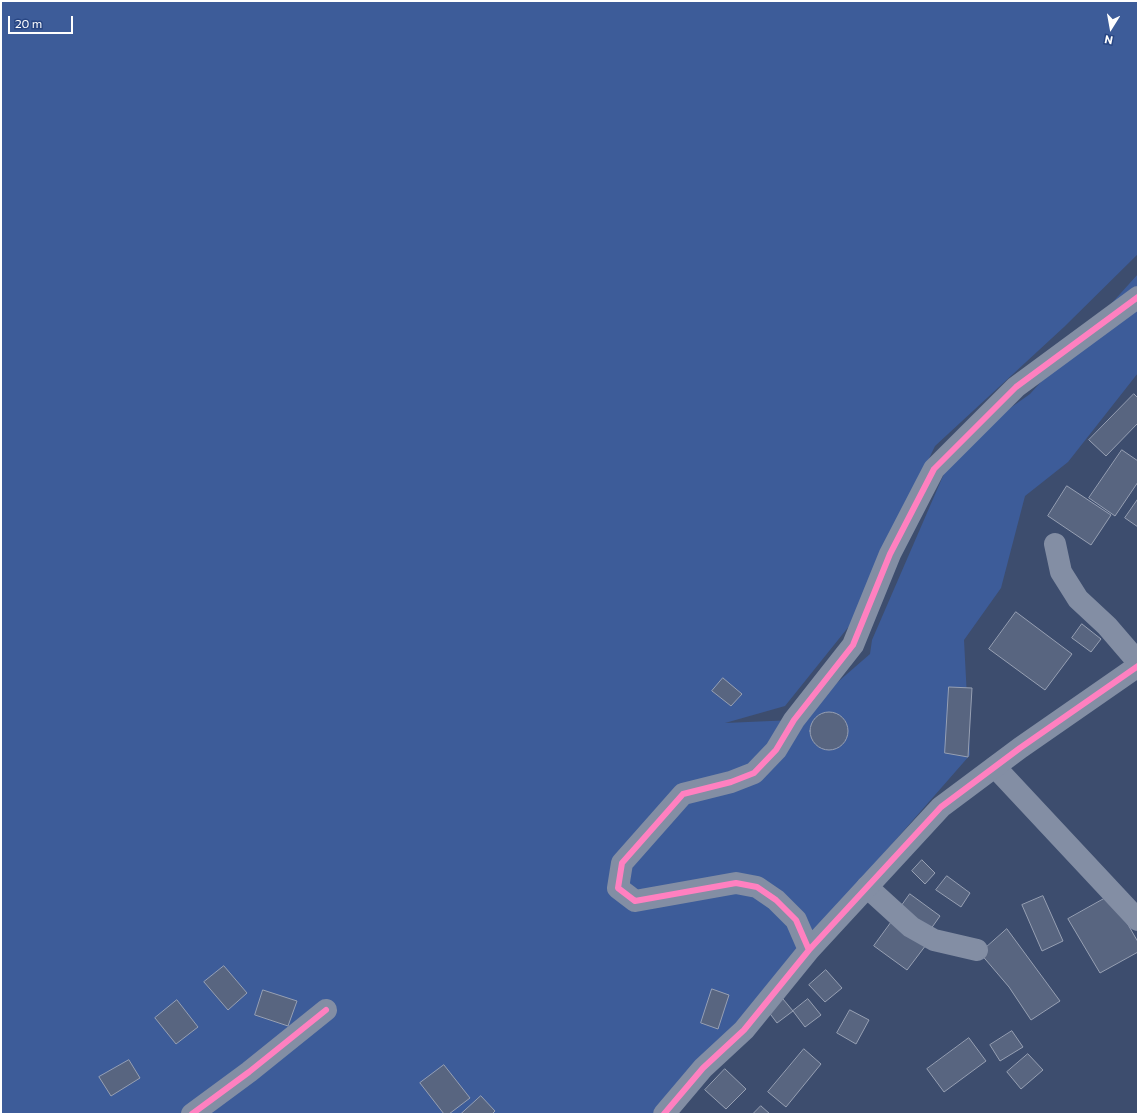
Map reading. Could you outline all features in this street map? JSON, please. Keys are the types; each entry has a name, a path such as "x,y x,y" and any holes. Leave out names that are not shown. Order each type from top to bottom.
{"street":[{"path":"809,950 796,920 776,900 757,887 736,883 635,901 618,888 622,863 683,794 731,782 754,773 776,750 794,720 853,645 890,554 934,469 1016,387 1138,297"},
{"path":"1055,544 1061,572 1078,599 1107,626 1138,662"},
{"path":"664,1114 703,1068 744,1030 809,950 941,808 995,767 1138,666"},
{"path":"995,767 1138,920"},
{"path":"867,888 911,927 928,937 934,940 977,950"},
{"path":"192,1114 250,1072 326,1010"}],"shaded area":[{"path":"1,1 1138,1 1138,254 1064,327 935,446 850,625 785,706 725,723 794,720 870,654 872,640 946,469 979,430 1030,394 1138,274 1138,373 1068,462 1025,496 1001,588 964,640 970,755 822,924 664,1114 1,1114"}],"building":[{"path":"1134,394 1138,398 1138,423 1106,456 1089,440"},
{"path":"1122,450 1138,461 1138,482 1115,516 1089,498"},
{"path":"1067,486 1111,515 1091,545 1048,516"},
{"path":"1138,499 1138,527 1125,518"},
{"path":"1016,612 1072,654 1045,690 989,649"},
{"path":"1082,624 1101,639 1091,652 1072,638"},
{"path":"723,678 742,694 731,706 712,691"},
{"path":"949,687 972,688 968,757 945,753"},
{"path":"825,712 833,712 845,721 848,731 845,741 839,747 833,750 825,750 813,741 810,735 810,727 819,715"},
{"path":"922,860 935,873 925,884 912,871"},
{"path":"947,876 970,893 961,907 936,890"},
{"path":"910,894 940,916 928,933 898,911"},
{"path":"1111,895 1138,942 1138,952 1100,973 1068,919"},
{"path":"1043,896 1063,941 1042,951 1022,905"},
{"path":"893,920 926,945 907,970 874,946"},
{"path":"1007,929 1060,1001 1031,1020 1009,987 980,953"},
{"path":"224,966 247,993 228,1010 204,982"},
{"path":"826,970 842,988 825,1002 809,985"},
{"path":"712,989 729,995 718,1029 701,1023"},
{"path":"263,990 297,1001 288,1026 255,1015"},
{"path":"783,999 793,1011 777,1023 768,1011"},
{"path":"808,999 821,1015 805,1027 793,1011"},
{"path":"177,1000 198,1027 176,1044 155,1018"},
{"path":"850,1010 869,1020 856,1044 837,1033"},
{"path":"1012,1031 1023,1047 1000,1061 990,1045"},
{"path":"969,1038 986,1061 944,1092 927,1069"},
{"path":"804,1049 821,1064 786,1107 768,1092"},
{"path":"1028,1054 1043,1070 1021,1089 1007,1072"},
{"path":"129,1060 140,1078 111,1096 99,1077"},
{"path":"444,1065 470,1098 449,1114 444,1114 420,1083"},
{"path":"725,1069 746,1089 726,1109 705,1090"},
{"path":"481,1096 495,1111 492,1114 461,1114"},
{"path":"761,1106 770,1114 753,1114"}],"cycle path":[{"path":"664,1114 703,1068 744,1030 809,950 796,920 776,900 757,887 736,883 635,901 618,888 622,863 683,794 731,782 754,773 776,750 794,720 853,645 890,554 934,469 1016,387 1138,297"},
{"path":"809,950 941,807 1020,748 1138,666"},
{"path":"192,1114 249,1072 326,1010"}]}
